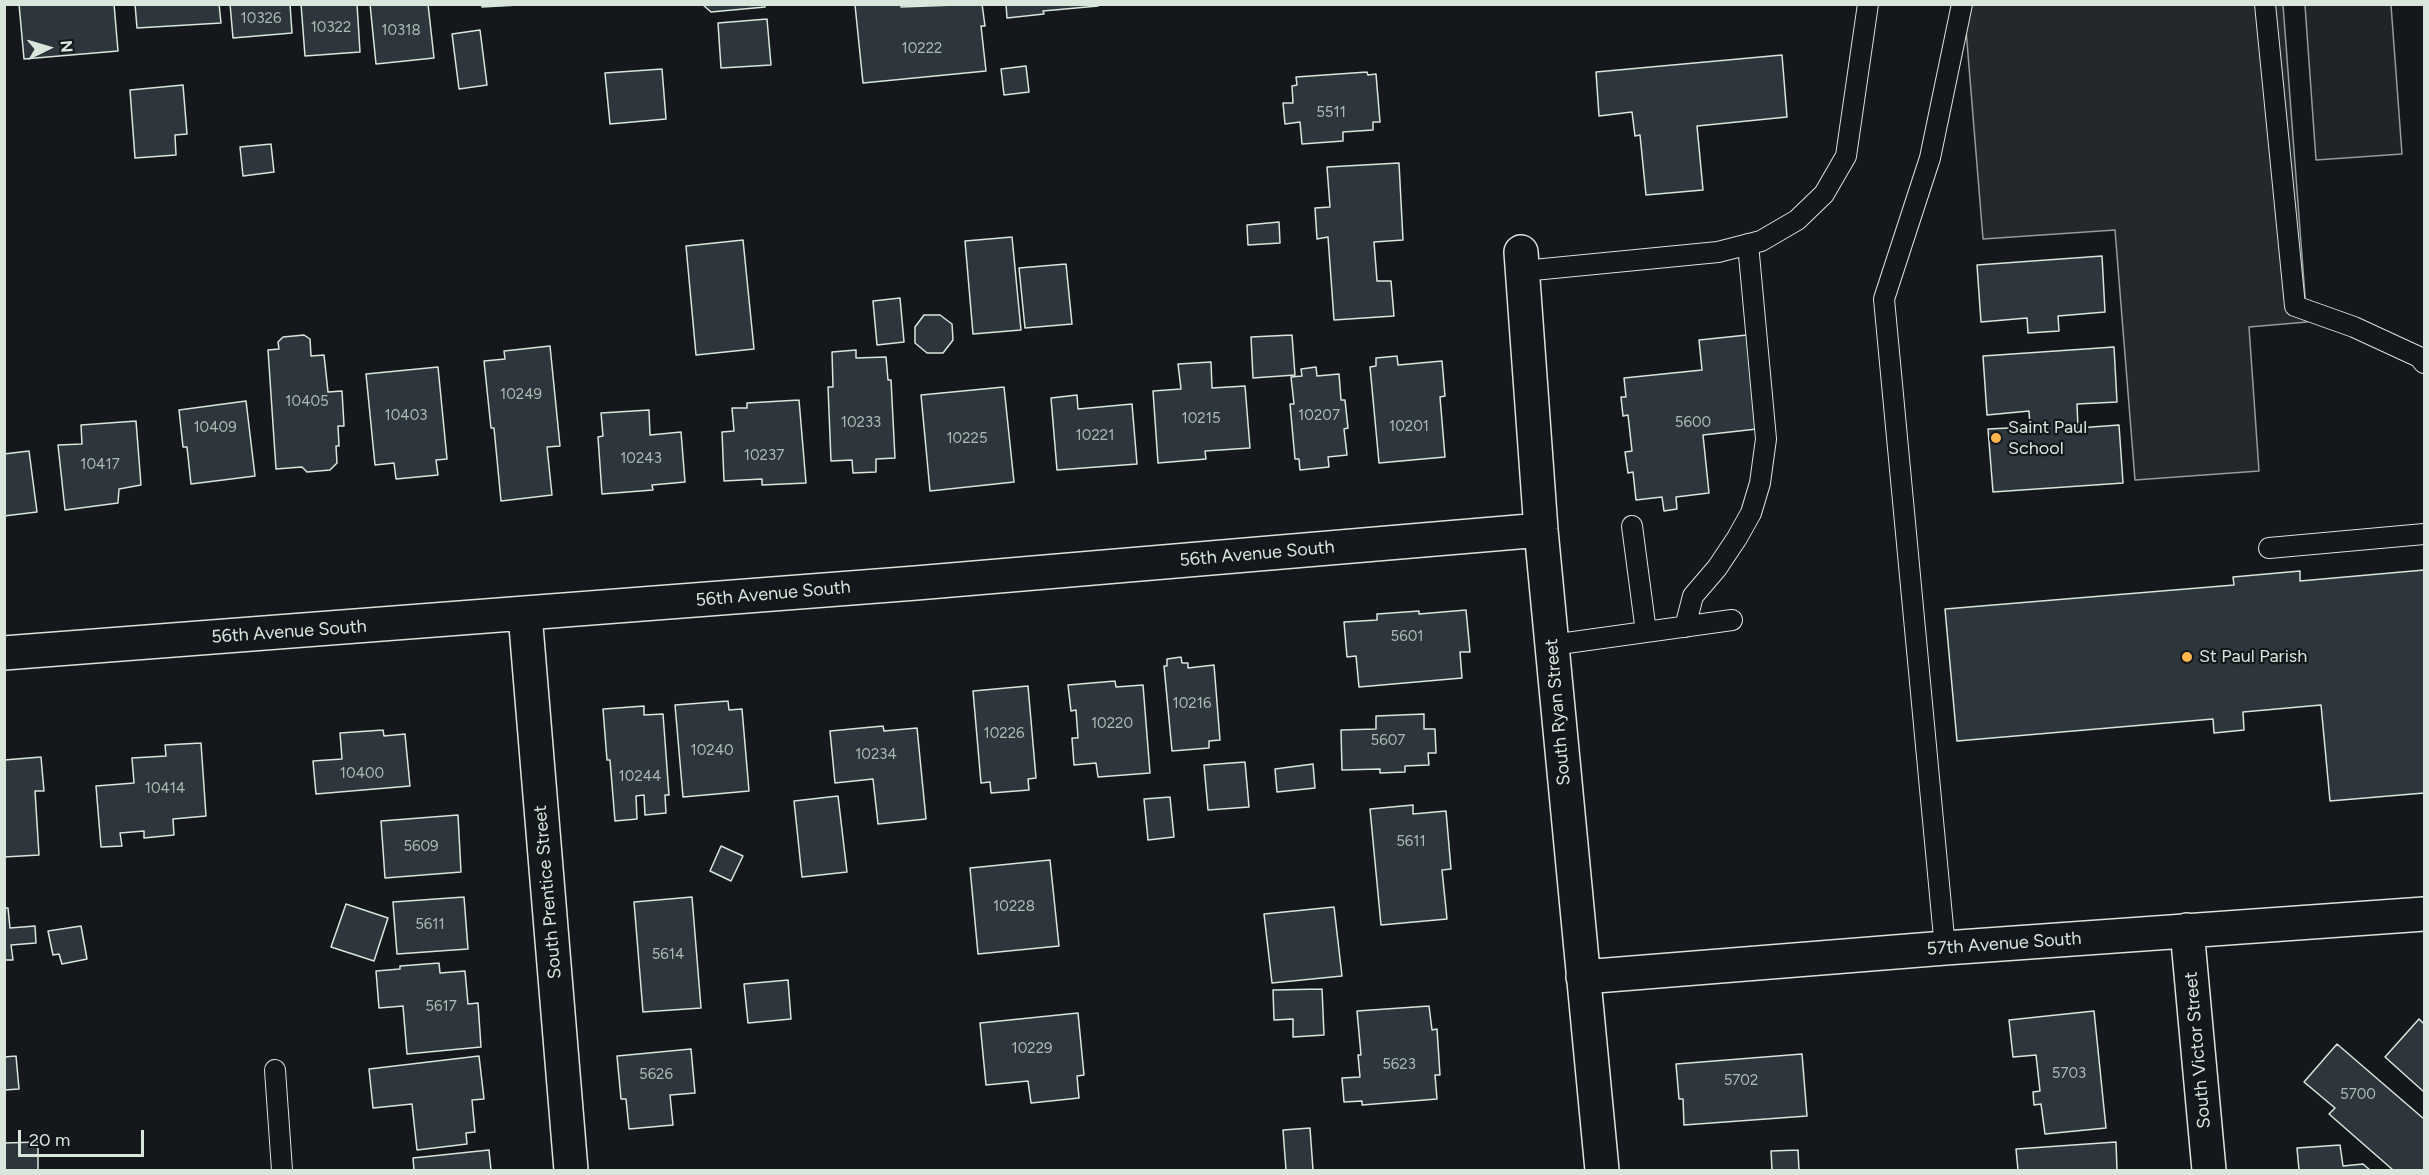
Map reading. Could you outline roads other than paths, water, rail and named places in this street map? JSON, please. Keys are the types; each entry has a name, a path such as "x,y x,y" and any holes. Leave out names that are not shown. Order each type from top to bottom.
{"street":[{"name":"South Ryan Street","path":"1522,261 1541,530 1602,1170"},
{"name":"56th Avenue South","path":"4,653 525,614 1541,530"},
{"name":"South Prentice Street","path":"525,614 571,1170"},
{"name":"57th Avenue South","path":"1583,977 1945,948 2424,914"},
{"name":"South Victor Street","path":"2187,930 2209,1170"}],"lane":[{"path":"1522,261 1718,252 1761,241 1797,220 1824,194 1846,156 1868,4"},
{"path":"1945,948 1884,298 1930,158 1962,4"},
{"path":"2265,4 2295,306 2354,327 2420,357 2424,363"},
{"path":"1685,627 1693,596 1717,568 1737,538 1751,513 1760,483 1766,439 1748,244"},
{"path":"1632,526 1646,632"},
{"path":"2269,548 2424,534"},
{"path":"1552,645 1732,620"},
{"path":"275,1070 282,1170"}],"place":[{"name":"Saint Paul School","path":"1996,438"},
{"name":"St Paul Parish","path":"2187,657"}]}
